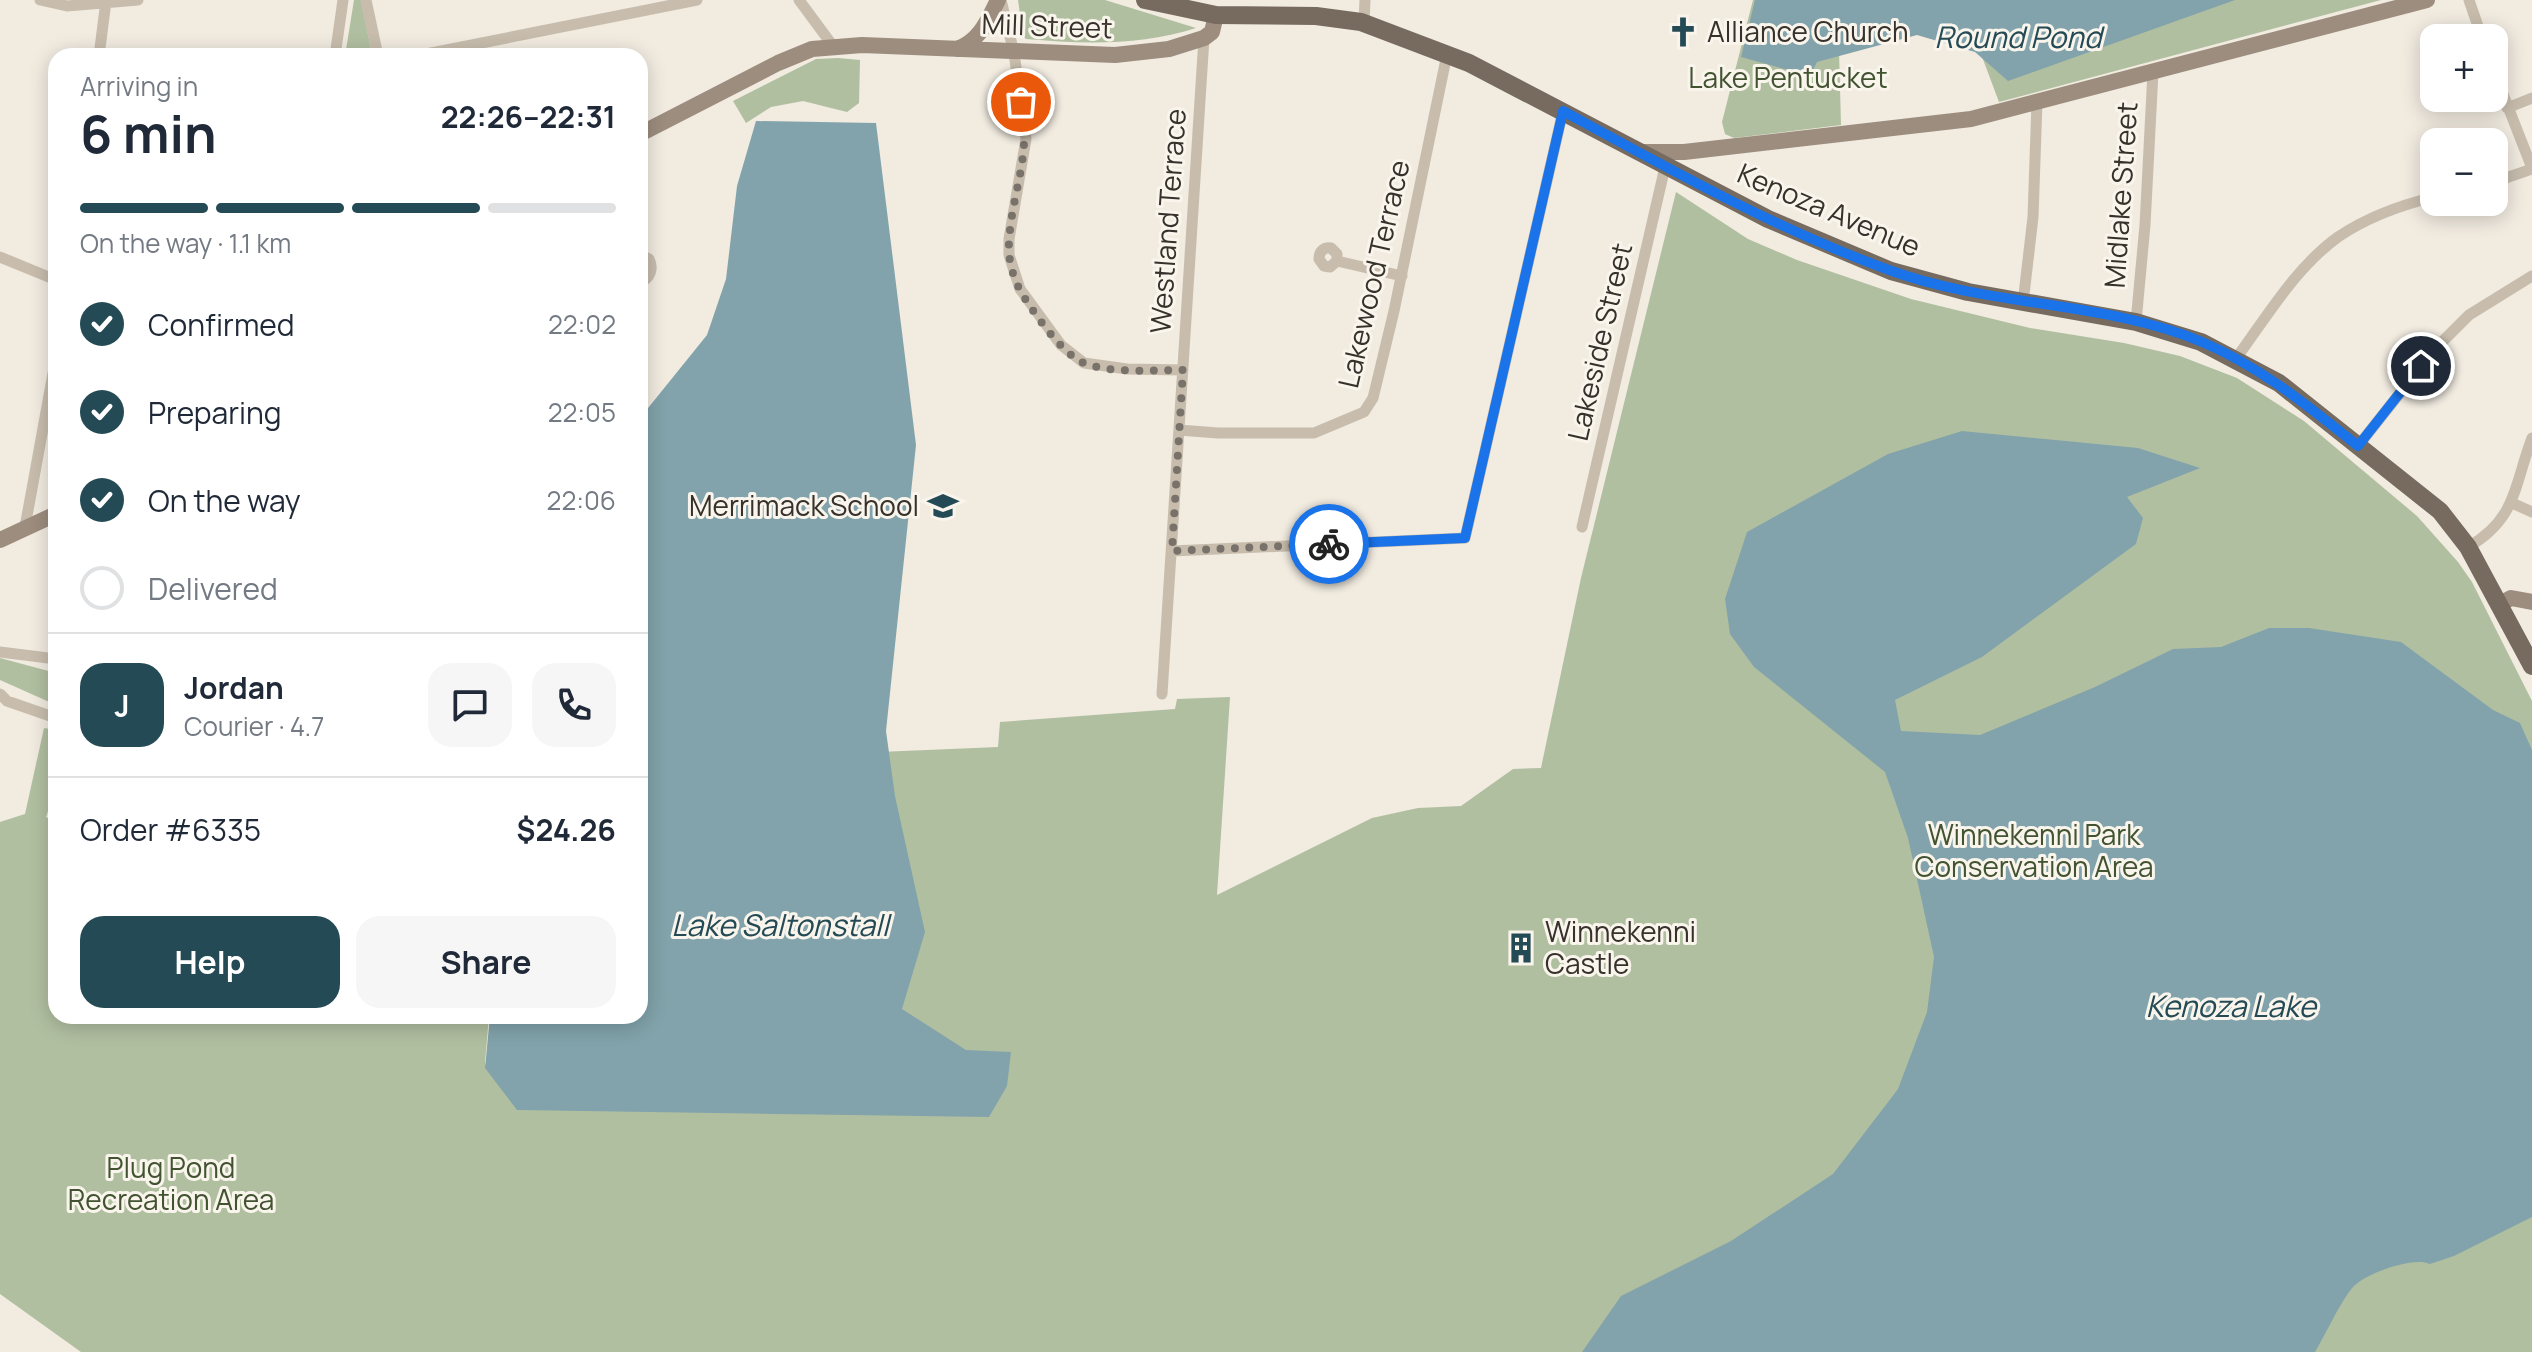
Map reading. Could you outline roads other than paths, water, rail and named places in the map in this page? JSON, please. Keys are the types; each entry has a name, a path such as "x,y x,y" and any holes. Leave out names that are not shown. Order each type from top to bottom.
{"main road":[{"path":"957,50 979,35 1000,0"},
{"name":"Kenoza Avenue","path":"1145,0 1216,15 1325,16 1364,23 1447,54 1768,219 1891,271 1968,292 2136,322 2201,342 2279,383 2440,511 2468,547 2532,666"},
{"path":"1637,152 1684,152 1971,119 2427,0"},
{"path":"1204,38 1212,32 1216,15"},
{"name":"Mill Street","path":"648,130 796,54 833,46 1086,55 1141,54 1204,38"},
{"path":"0,540 48,517"},
{"path":"2503,610 2511,598 2532,602"}],"street":[{"path":"40,0 67,6 138,0"},
{"path":"336,48 343,0"},
{"path":"366,0 376,48"},
{"path":"479,48 697,0"},
{"path":"799,0 833,46"},
{"path":"1000,0 1014,53 1026,139 1009,255 1020,289 1061,345 1084,363 1127,369 1183,370"},
{"path":"1364,23 1365,0"},
{"path":"2469,0 2477,24"},
{"path":"100,48 106,2"},
{"name":"Westland Terrace","path":"1162,694 1204,38"},
{"name":"Lakewood Terrace","path":"1179,430 1314,433 1364,412 1373,398 1402,276 1447,54"},
{"name":"Midlake Street","path":"2136,322 2153,72"},
{"path":"2508,108 2532,98"},
{"path":"2023,303 2033,217 2037,102"},
{"path":"2508,110 2532,168 2508,177"},
{"path":"1172,551 1465,538 1563,111"},
{"name":"Lakeside Street","path":"1582,527 1665,167"},
{"path":"2235,360 2301,271 2338,237 2380,214 2420,201"},
{"path":"0,257 48,277"},
{"path":"648,258 652,268 648,278"},
{"path":"1337,261 1402,276"},
{"path":"2358,446 2435,349 2469,315 2532,276"},
{"path":"25,527 48,424"},
{"path":"2468,547 2494,529 2512,503 2532,438"},
{"path":"2512,503 2532,512"},
{"path":"0,652 48,658"},
{"path":"0,694 7,701 48,715"}],"water":[{"name":"Round Pond","path":"1755,0 2235,0 2008,81 1975,52 1917,35 1817,62 1810,76 1741,57"},
{"name":"Lake Saltonstall","path":"756,121 876,123 916,445 886,731 895,796 925,932 902,1009 966,1050 1011,1052 1007,1086 989,1117 517,1110 485,1068 489,1024 648,1024 648,408 707,335 726,279 737,186"},
{"name":"Kenoza Lake","path":"1962,431 2138,448 2200,468 2127,497 2143,518 2136,544 1982,657 1895,700 1901,731 1980,735 2095,687 2173,649 2221,647 2269,628 2309,628 2401,642 2493,710 2520,723 2532,750 2532,1217 2454,1256 2430,1264 2402,1264 2360,1281 2344,1300 2315,1352 1582,1352 1621,1296 1731,1241 1833,1174 1898,1089 1927,1012 1934,957 1908,838 1885,772 1754,667 1730,634 1725,599 1747,532 1888,454"}],"place":[{"name":"Alliance Church","path":"1683,32"},
{"name":"Merrimack School","path":"943,506"},
{"name":"Winnekenni Castle","path":"1521,948"}],"park label":[{"name":"Lake Pentucket","path":"1788,78"},
{"name":"Winnekenni Park Conservation Area","path":"2034,851"},
{"name":"Plug Pond Recreation Area","path":"171,1184"}]}
